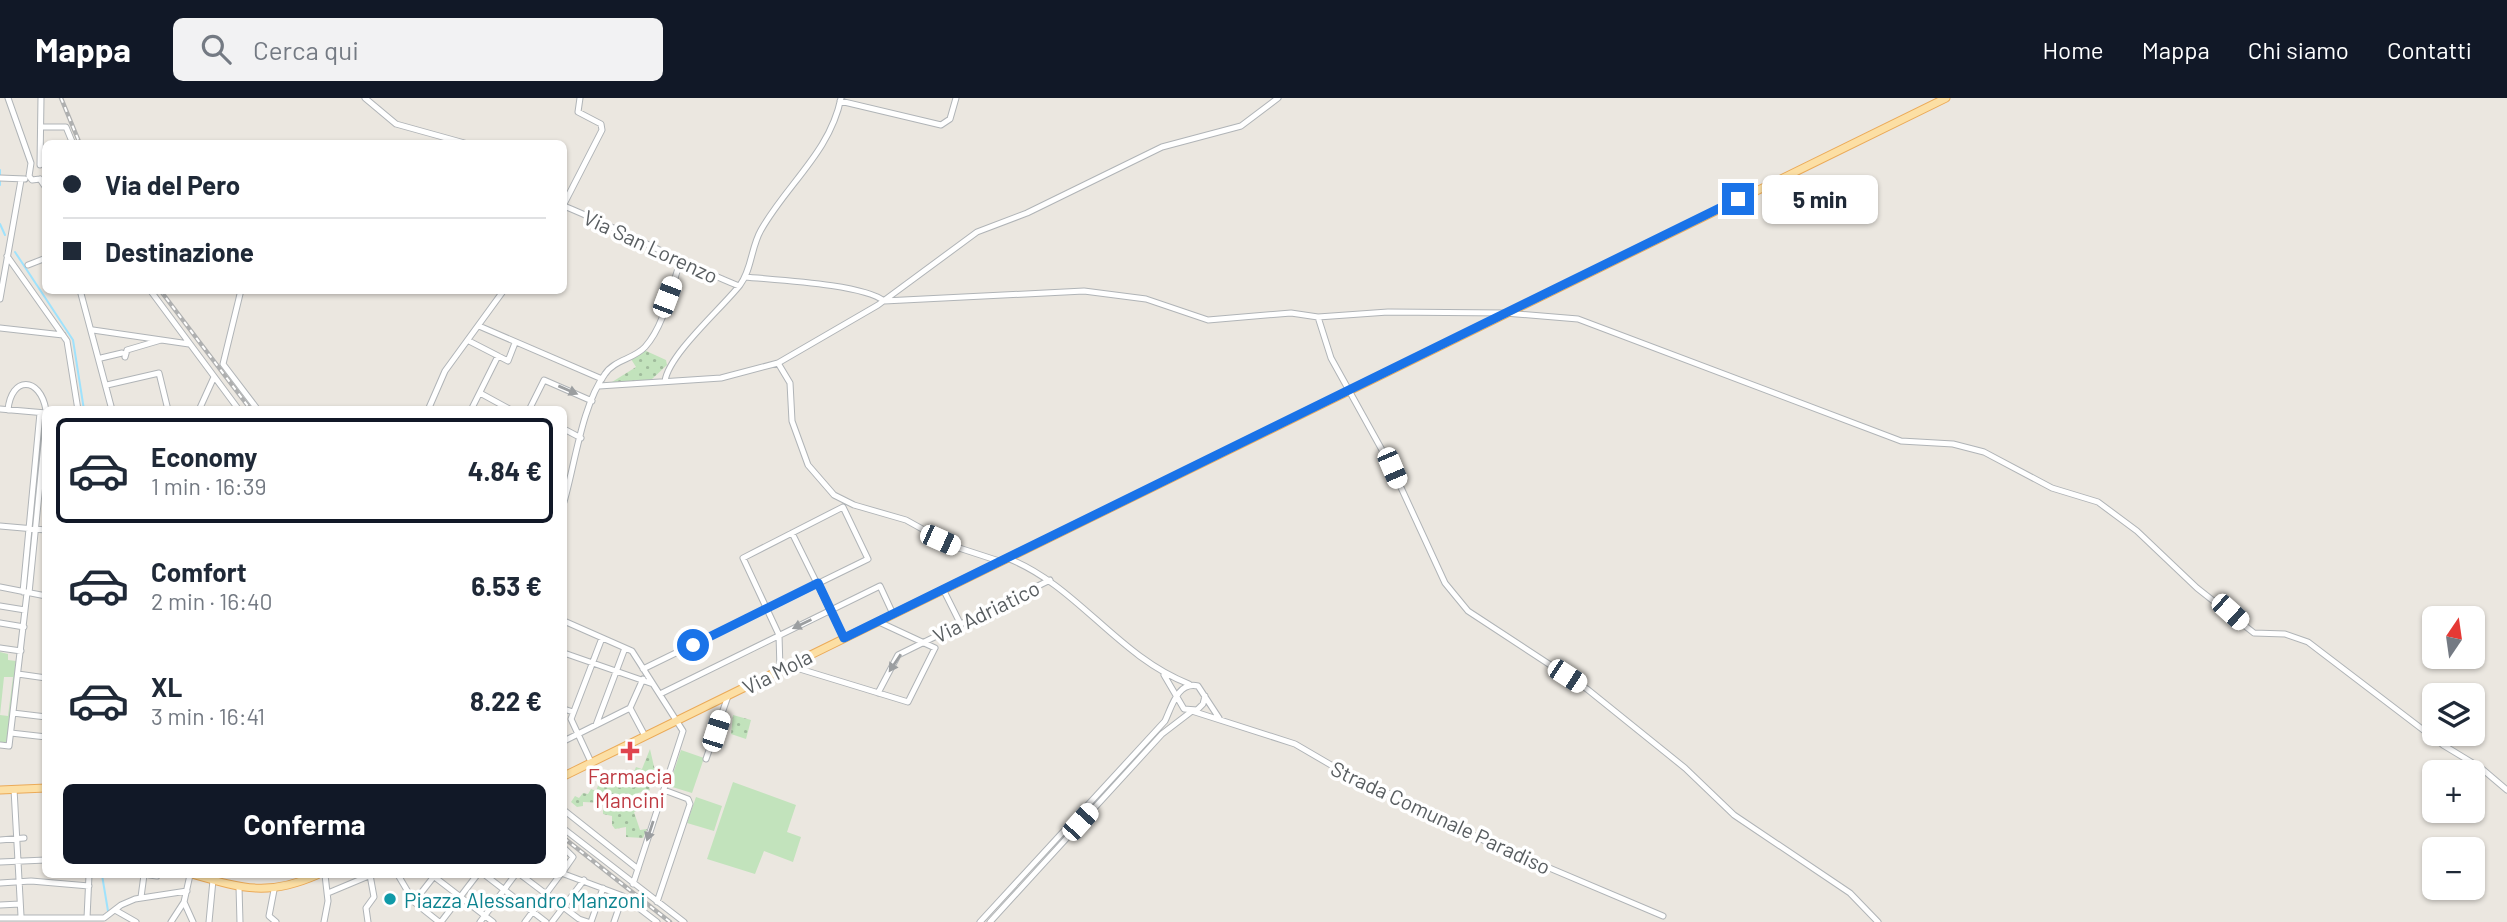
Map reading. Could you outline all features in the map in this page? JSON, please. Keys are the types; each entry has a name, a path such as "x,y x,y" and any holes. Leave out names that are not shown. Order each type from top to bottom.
{"main road":[{"name":"Via Mola","path":"567,774 1946,98"},
{"path":"0,790 42,788"},
{"path":"208,878 239,887 274,890 308,878"}],"street":[{"path":"8,98 31,163 30,178"},
{"path":"41,98 42,182"},
{"path":"365,98 396,124 454,140"},
{"path":"567,199 602,130 601,124 578,112 580,98"},
{"path":"665,381 666,373 693,337 745,277 758,234 823,146 840,99 941,125 950,119 956,98"},
{"path":"480,326 600,383 729,377 778,363 884,301 977,232 1027,213 1162,147 1241,126 1278,98"},
{"path":"42,127 66,127 71,140"},
{"path":"31,163 40,165"},
{"path":"1,178 40,179"},
{"path":"0,299 21,180"},
{"name":"Via San Lorenzo","path":"567,206 629,233 681,262 738,286"},
{"path":"7,256 69,346 77,406"},
{"path":"28,265 42,260"},
{"path":"567,489 592,401 600,383 609,369 647,345 659,323 681,262"},
{"name":"Via San Lorenzo","path":"745,277 845,288 878,296 884,301"},
{"path":"884,301 1084,291 1146,299 1208,320 1291,313 1318,317 1388,312 1505,313 1588,322 1901,441 1953,444 1984,452 2052,488 2098,502 2137,531 2197,588 2254,633 2285,634 2308,642 2442,746 2481,768 2507,790"},
{"path":"81,294 101,358 111,406"},
{"path":"153,294 236,406"},
{"path":"240,294 223,364 255,406"},
{"path":"429,406 446,371 501,294"},
{"path":"1318,317 1327,350 1392,468 1445,583 1468,611 1587,689 1685,768 1734,815 1850,893 1878,922"},
{"path":"0,328 63,335"},
{"path":"93,330 189,344"},
{"path":"101,358 123,355 127,350 162,340"},
{"path":"469,341 508,361 515,343"},
{"path":"473,406 498,356"},
{"path":"778,363 790,383 792,421 808,465 834,495 854,505 906,520 953,546 1041,572 1113,637 1164,675 1198,686 1219,718"},
{"path":"107,385 159,373 167,406"},
{"path":"200,406 214,377"},
{"path":"531,406 544,380 592,401"},
{"path":"9,410 11,395 16,389 29,384 36,386 43,395 44,406"},
{"path":"480,393 504,406"},
{"path":"0,409 42,412"},
{"path":"567,431 581,438"},
{"path":"0,746 9,746 24,626 42,433"},
{"path":"33,529 42,456"},
{"path":"644,671 767,609 818,583 868,559 843,507 743,558 767,609 779,635 779,669"},
{"path":"0,526 42,530"},
{"path":"792,533 844,638"},
{"name":"Via Adriatico","path":"878,693 898,655 1050,580"},
{"path":"660,694 880,586 893,614"},
{"path":"0,587 42,595"},
{"path":"943,589 960,623"},
{"path":"0,606 25,610"},
{"path":"788,665 908,702 935,648 878,621"},
{"path":"567,622 632,651 683,731 632,884"},
{"path":"0,623 24,626"},
{"path":"591,762 571,719 602,638"},
{"path":"0,648 21,651"},
{"path":"596,725 625,648"},
{"path":"567,654 653,684"},
{"path":"567,740 630,708 644,671"},
{"path":"18,674 42,677"},
{"path":"1164,675 1181,705 1192,711"},
{"path":"980,922 1160,727 1181,688 1189,684"},
{"path":"706,758 728,695"},
{"path":"989,922 1162,734 1200,708 1205,696"},
{"path":"630,708 645,736"},
{"path":"567,710 573,712"},
{"name":"Strada Comunale Paradiso","path":"1192,711 1295,744 1459,829 1663,916"},
{"path":"13,713 42,717"},
{"path":"10,733 42,737"},
{"path":"14,789 21,916"},
{"path":"657,902 691,804 688,799 664,790"},
{"path":"567,813 638,869"},
{"path":"567,831 684,922"},
{"path":"0,840 24,838"},
{"path":"567,851 573,857 567,866"},
{"path":"0,862 42,860"},
{"path":"567,875 623,896 657,922"},
{"path":"88,919 89,878"},
{"path":"141,897 146,878"},
{"path":"171,922 184,902 192,878"},
{"path":"208,878 209,922"},
{"path":"324,922 328,893 326,878"},
{"path":"328,893 363,878"},
{"path":"368,922 366,908 374,897 371,878"},
{"path":"400,878 414,902 436,921 475,878"},
{"path":"414,902 432,878"},
{"path":"438,878 494,922"},
{"path":"489,878 546,922"},
{"path":"480,922 514,878"},
{"path":"525,878 564,907 590,922 603,888"},
{"path":"525,922 558,878"},
{"path":"552,922 584,880"},
{"path":"0,883 89,886"},
{"path":"239,887 240,922"},
{"path":"274,890 269,916 275,922"},
{"path":"4,919 21,916 32,919 104,918 141,897 187,891"},
{"path":"614,922 623,896"},
{"path":"184,902 193,922"},
{"path":"0,905 20,904"},
{"path":"115,910 136,922"},
{"path":"643,922 645,913"},
{"path":"109,915 113,922"}],"green space":[{"path":"644,350 666,360 667,365 651,380 612,382 636,367 631,359"},
{"path":"0,652 8,654 8,660 16,661 7,744 0,743","holes":["4,677 13,677 8,716 0,715"]},
{"path":"733,715 751,720 746,739 731,734"},
{"path":"650,749 655,771 646,775 650,790 638,793 643,808 634,812 640,830 647,829 643,838 626,837 626,827 615,829 612,816 603,814 603,803 583,802 583,806 577,807 571,802 575,796 579,798 583,793 588,794 591,789 596,791 599,783 606,786 609,780 614,782 616,775 623,778 626,771 633,774 636,767 642,769"},
{"path":"681,750 704,758 692,793 669,786"},
{"path":"733,782 796,805 787,832 801,837 793,862 764,851 755,874 707,859"},
{"path":"696,797 722,806 714,831 687,823"}],"waterway":[{"path":"0,170 0,185"},
{"path":"0,224 5,235"},
{"path":"15,252 42,293"},
{"path":"43,294 73,340 83,406"},
{"path":"102,878 108,911"}],"railway":[{"path":"61,98 78,140"},
{"path":"163,294 248,406"},
{"path":"567,840 670,922"}],"place":[{"name":"Farmacia Mancini","path":"630,751"},
{"name":"Piazza Alessandro Manzoni","path":"390,899"}],"route":[{"path":"693,645 818,583 844,638 1738,199"}]}
